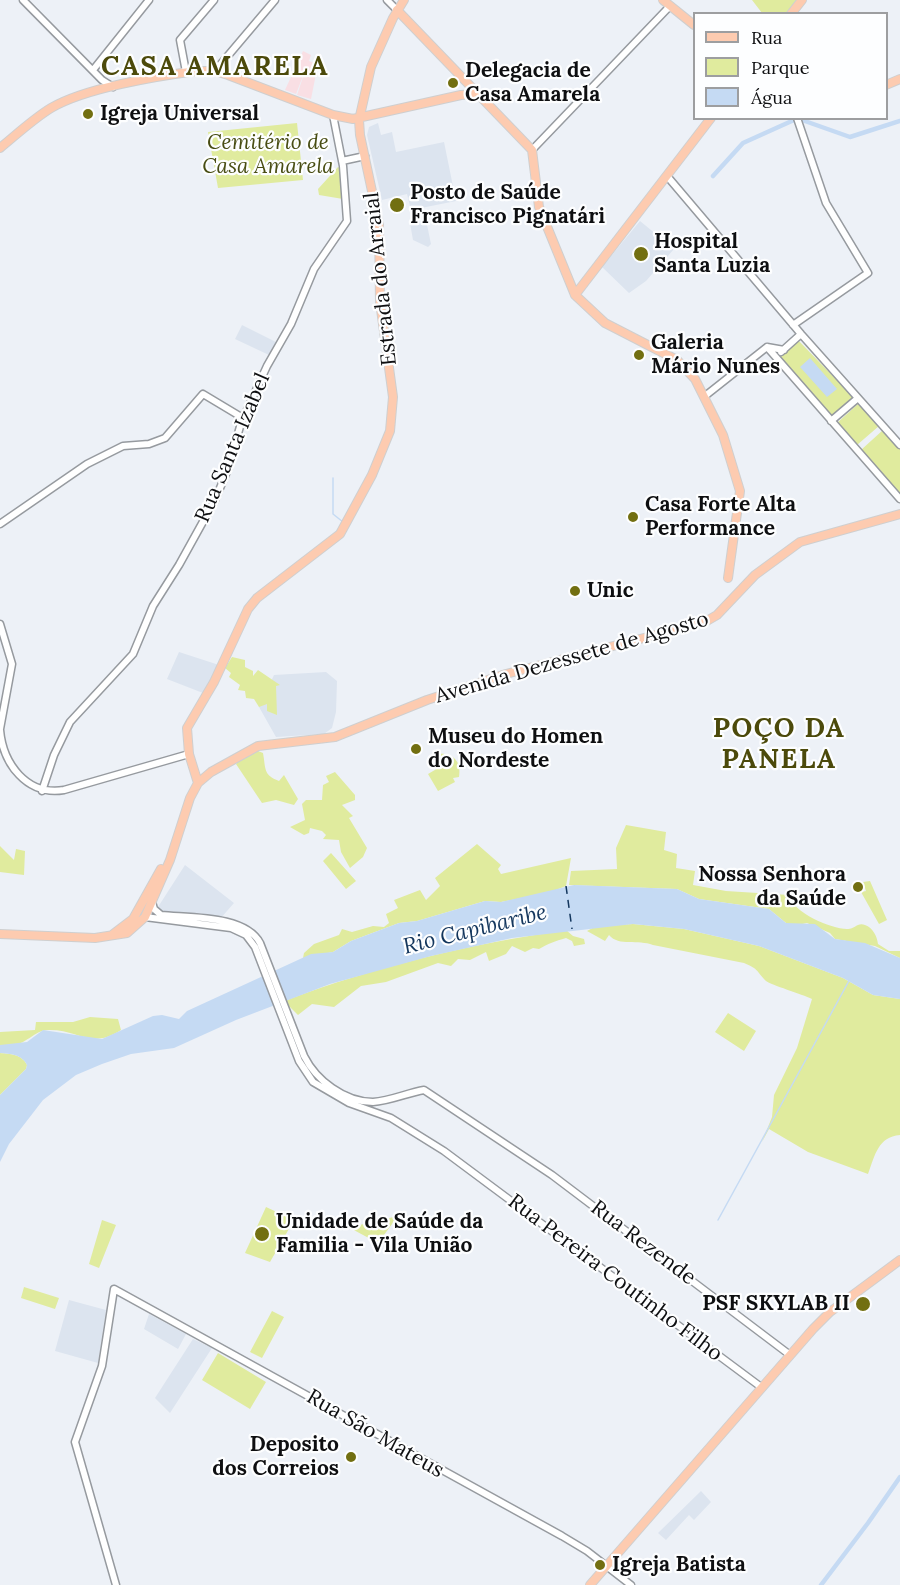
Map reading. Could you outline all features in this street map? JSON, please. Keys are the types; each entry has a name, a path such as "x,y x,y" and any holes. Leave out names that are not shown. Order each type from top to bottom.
{"main road":[{"name":"Estrada do Arraial","path":"198,783 189,754 187,734 190,723 214,682 248,609 257,598 340,534 372,475 390,430 393,397 380,302 380,224 359,120 371,67 397,10 404,0"},
{"path":"663,0 693,24"},
{"path":"793,12 802,0"},
{"path":"397,10 532,150 539,207 575,295 613,328 677,360 692,374 723,435 740,491 728,578 740,589"},
{"path":"0,148 51,108 98,91 186,72 215,71 333,115 359,120 461,95 479,94"},
{"path":"461,95 467,83"},
{"path":"575,295 709,120"},
{"name":"Avenida Dezessete de Agosto","path":"198,783 211,772 258,746 335,737 427,700 506,674 705,622 717,615 740,589 773,560 806,539 900,514"},
{"path":"0,934 108,937 127,933 145,917 172,854 190,798 198,783"},
{"path":"108,937 133,919 172,854"},
{"path":"145,917 152,886"},
{"path":"590,1585 760,1387 830,1312 900,1260"}],"street":[{"path":"23,0 100,77 114,87"},
{"path":"93,70 149,0"},
{"path":"186,72 180,40 214,0"},
{"path":"215,71 275,0"},
{"path":"387,0 397,10"},
{"path":"532,150 670,6"},
{"path":"98,91 102,82 100,77"},
{"name":"Rua Santa Izabel","path":"42,791 54,755 73,717 133,654 153,606 215,500 243,418 291,324 314,269 347,221 342,161 333,115"},
{"path":"793,325 868,273 824,200 798,120"},
{"path":"342,161 365,156"},
{"path":"667,176 793,325 900,445"},
{"path":"776,357 801,334"},
{"path":"767,347 900,499"},
{"path":"705,396 767,347 784,350"},
{"path":"0,524 87,464 123,446 149,444 165,438 203,394 243,418"},
{"path":"831,421 858,398"},
{"path":"0,624 12,664 0,729 3,747 11,764 29,785 42,791 63,790 189,754"},
{"path":"152,900 154,909 160,917"},
{"path":"145,917 160,917 231,928 246,935 255,947 305,1073 319,1086 341,1096 374,1102"},
{"name":"Rua Rezende","path":"374,1102 424,1090 552,1175 790,1355"},
{"name":"Rua Pereira Coutinho Filho","path":"341,1096 402,1125 470,1169 760,1387"},
{"path":"370,1110 369,1106 374,1102"},
{"name":"Rua São Mateus","path":"116,1585 75,1442 102,1366 114,1289 562,1536 606,1565 631,1585"}],"shaded area":[{"path":"303,51 311,55 309,61 318,64 311,99 297,95 306,68 296,94 285,90"},
{"path":"378,123 381,135 392,132 396,152 444,142 456,201 411,210 407,194 382,200 367,135 369,127"},
{"path":"426,220 431,244 428,247 413,240 410,223"},
{"name":"Hospital Santa Luzia","path":"640,221 674,249 646,281 629,293 602,267"},
{"path":"242,325 276,342 269,355 235,339"},
{"path":"179,652 219,665 203,693 167,679"},
{"path":"326,672 337,681 336,712 332,728 324,734 276,737 259,707 274,675"},
{"path":"185,865 234,903 220,919 162,913 158,907"},
{"path":"69,1300 106,1310 98,1363 55,1351"},
{"path":"149,1314 186,1334 178,1349 144,1329"},
{"path":"193,1339 212,1348 170,1413 155,1398"},
{"path":"701,1491 711,1502 694,1520 689,1515 666,1540 658,1533"}],"green space":[{"path":"752,0 799,0 790,12 761,12"},
{"name":"Cemitério de Casa Amarela","path":"297,123 303,180 218,188 208,132"},
{"path":"338,167 340,168 343,199 319,195 318,189"},
{"path":"797,339 854,398 832,418 779,357"},
{"path":"859,403 879,426 857,445 837,423"},
{"path":"883,430 900,448 900,496 861,450"},
{"path":"232,657 245,660 245,667 253,671 253,676 258,670 280,685 276,686 277,715 267,711 267,704 259,707 254,699 246,698 245,691 238,690 240,685 229,677 231,673 225,668"},
{"path":"258,751 263,753 266,771 270,776 279,781 284,775 298,799 294,805 276,800 262,803 236,764 243,757"},
{"path":"437,754 451,756 457,762 460,771 459,777 453,778 455,782 438,791 428,774 440,767 435,759"},
{"path":"335,772 355,795 355,800 342,805 353,816 349,818 367,848 363,857 350,868 341,852 339,840 323,839 326,835 322,831 310,828 309,833 304,835 290,827 305,820 302,804 306,800 322,800 323,785 329,782 326,776"},
{"path":"626,825 666,832 664,850 677,854 676,868 695,871 693,885 726,891 789,895 804,913 822,923 847,929 860,924 868,926 877,938 878,944 889,951 900,951 900,958 875,946 835,939 830,933 807,923 793,926 769,909 699,899 677,889 569,885 571,871 617,869 616,848"},
{"path":"477,844 501,865 498,869 501,874 571,858 566,886 548,893 501,902 485,901 417,921 399,923 351,941 333,952 303,958 304,953 314,944 339,935 342,929 352,932 373,926 384,927 389,923 386,914 398,908 394,900 420,890 426,900 440,886 435,878"},
{"path":"0,846 14,860 16,849 25,851 24,875 0,872"},
{"path":"331,853 356,881 346,889 323,861"},
{"path":"870,881 887,920 879,924 861,892 866,891 863,882"},
{"path":"633,924 684,929 759,946 843,978 873,995 900,999 900,1135 893,1136 882,1143 875,1154 868,1174 808,1152 769,1129 762,1142 772,1117 774,1095 797,1048 812,999 769,983 755,969 744,963 647,943 618,941 609,935 605,941 587,931 596,926"},
{"path":"566,930 573,936 584,939 585,944 574,946 572,941 566,938 525,952 512,946 506,954 489,961 486,952 470,960 458,959 451,966 438,963 386,982 361,986 334,1007 312,1004 298,1015 287,1004 287,1000 321,988 425,957"},
{"path":"728,1013 756,1031 744,1051 715,1032"},
{"path":"90,1017 118,1019 121,1030 110,1036 93,1039 68,1032 48,1030 37,1033 16,1045 0,1045 0,1032 35,1030 36,1022 73,1022"},
{"path":"0,1053 19,1057 27,1065 26,1069 0,1095"},
{"path":"266,1207 294,1220 270,1262 245,1253"},
{"path":"398,1216 378,1243 350,1228 351,1227"},
{"path":"102,1220 116,1225 99,1268 89,1264"},
{"path":"24,1287 59,1298 55,1309 21,1298"},
{"path":"272,1311 284,1317 262,1358 250,1352"},
{"path":"218,1353 266,1382 250,1409 202,1380"}],"water":[{"path":"810,358 837,389 827,397 800,367"},
{"name":"Rio Capibaribe","path":"574,885 677,889 699,899 769,909 786,923 815,924 835,939 865,943 900,958 900,999 873,995 843,978 759,946 684,929 633,924 512,938 431,956 330,984 236,1020 174,1048 131,1054 76,1075 43,1100 9,1144 0,1162 0,1095 26,1069 27,1065 19,1057 0,1053 0,1045 27,1042 43,1030 102,1039 153,1016 162,1015 179,1019 187,1011 311,954 333,952 351,941 399,923 417,921 485,901 501,902"}],"waterway":[{"path":"713,176 743,143 794,120"},
{"path":"802,120 850,137 900,121"},
{"path":"333,478 333,514 343,522"},
{"path":"718,1220 850,979"},
{"path":"821,1585 900,1477"}],"ferry route":[{"path":"566,886 572,929"}],"place":[{"name":"Delegacia de Casa Amarela","path":"453,83"},
{"name":"Igreja Universal","path":"88,114"},
{"name":"Posto de Saúde Francisco Pignatári","path":"397,205"},
{"name":"Hospital Santa Luzia","path":"641,254"},
{"name":"Galeria Mário Nunes","path":"639,355"},
{"name":"Casa Forte Alta Performance","path":"633,517"},
{"name":"Unic","path":"575,591"},
{"name":"Museu do Homen do Nordeste","path":"416,749"},
{"name":"Nossa Senhora da Saúde","path":"858,887"},
{"name":"Unidade de Saúde da Familia - Vila União","path":"262,1234"},
{"name":"PSF SKYLAB II","path":"863,1304"},
{"name":"Deposito dos Correios","path":"351,1457"},
{"name":"Igreja Batista","path":"600,1565"}],"district":[{"name":"CASA AMARELA","path":"215,67"},
{"name":"POÇO DA PANELA","path":"779,744"}]}
